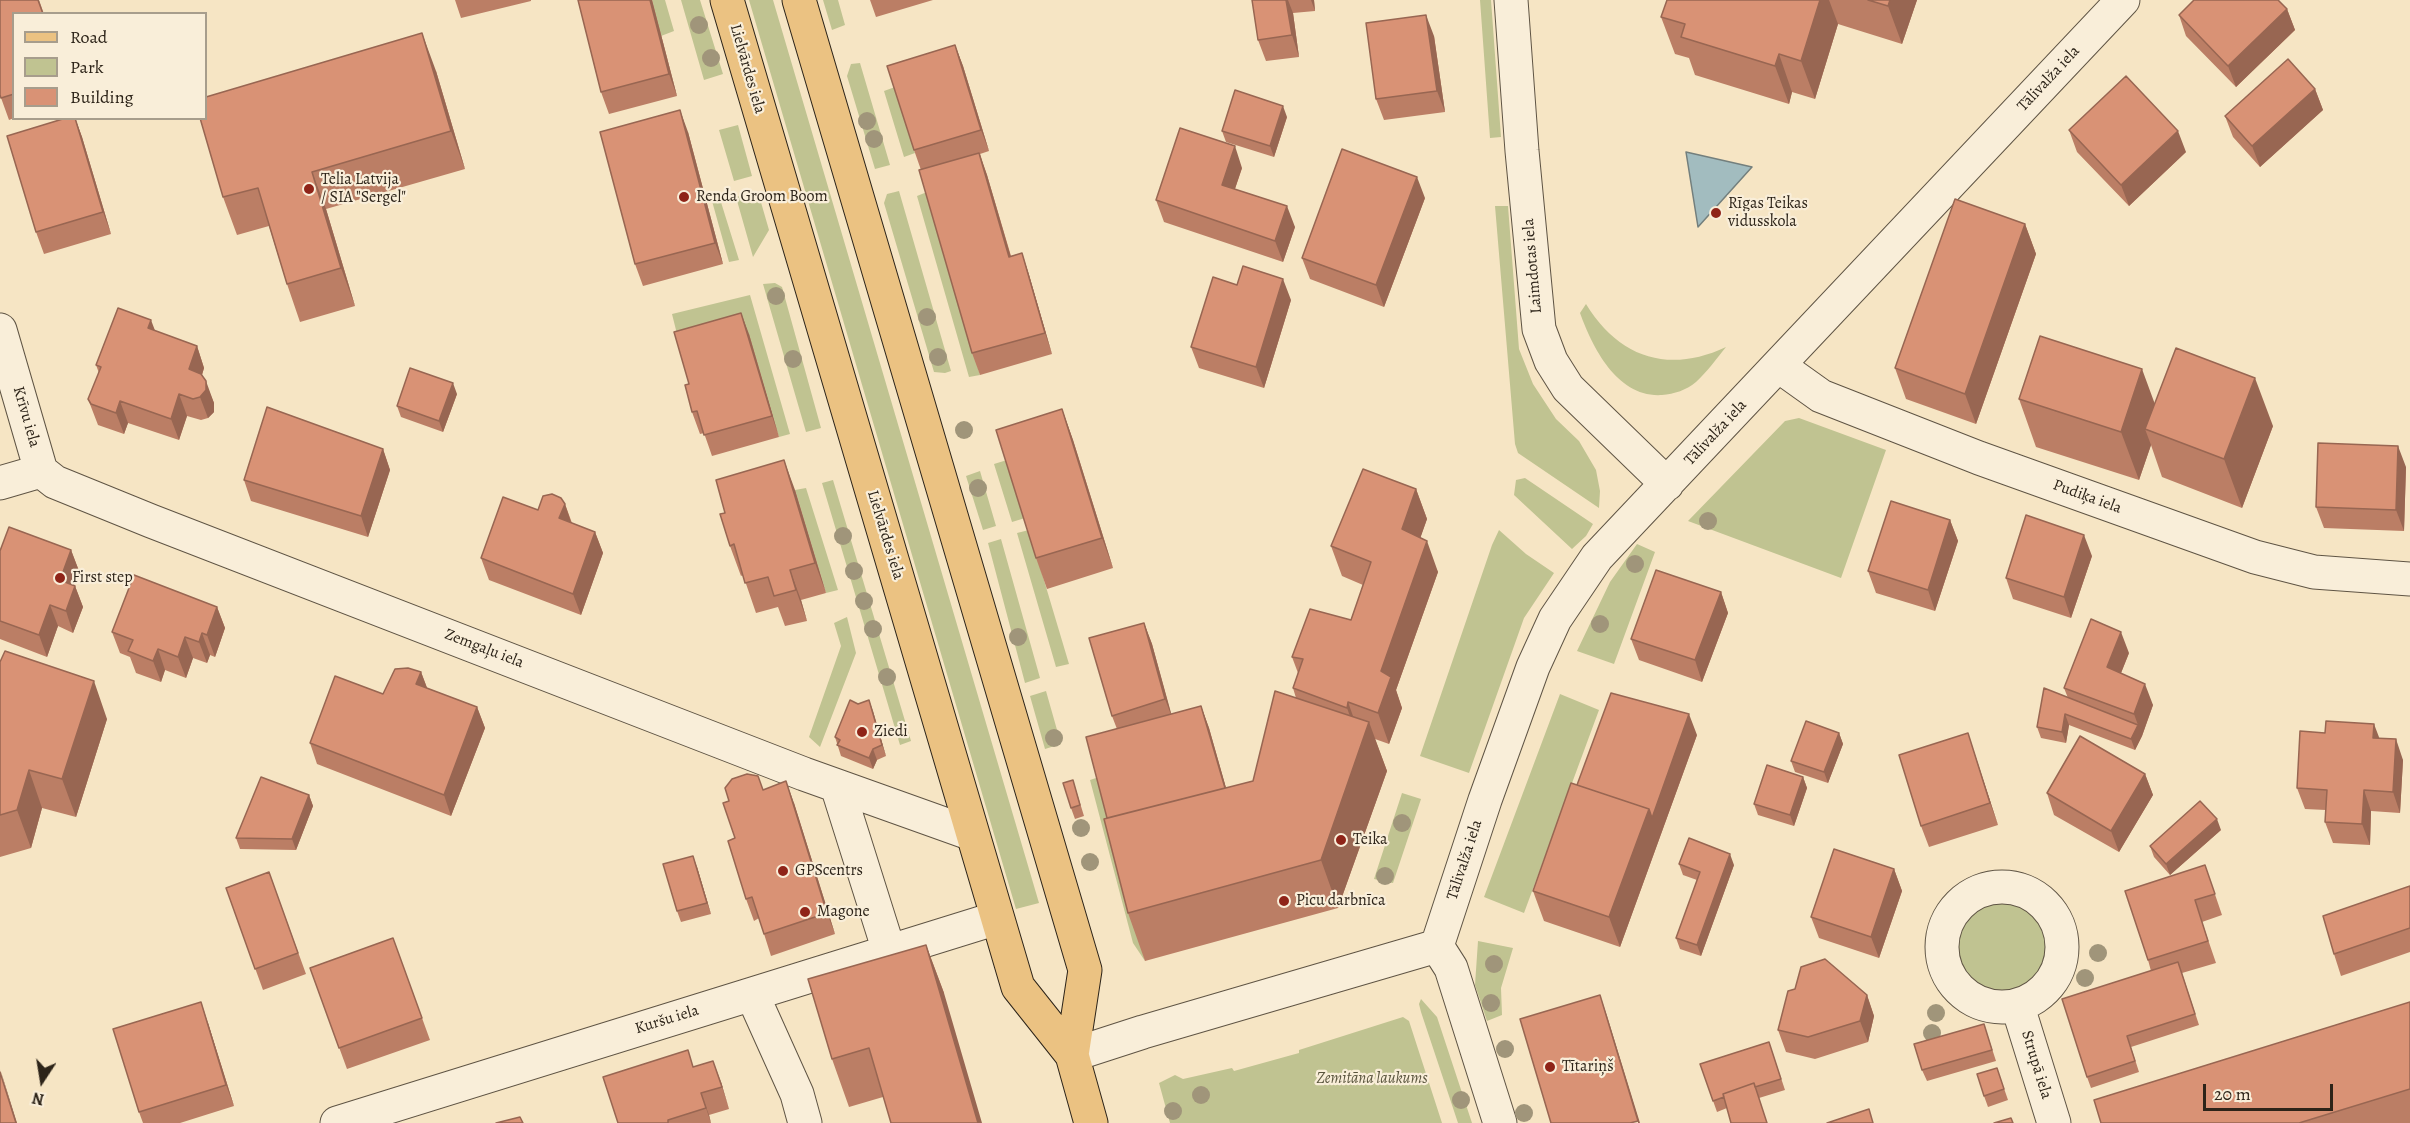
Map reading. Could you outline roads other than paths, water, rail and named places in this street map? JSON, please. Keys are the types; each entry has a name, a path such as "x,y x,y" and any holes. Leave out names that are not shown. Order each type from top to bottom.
{"main road":[{"name":"Lielvārdes iela","path":"726,0 1018,987 1072,1055 1091,1123"},
{"name":"Lielvārdes iela","path":"799,0 1085,970 1072,1055"}],"street":[{"name":"Laimdotas iela","path":"1510,0 1539,329 1551,361 1568,388 1667,484"},
{"name":"Tālivalža iela","path":"1437,946 1485,801 1533,668 1555,619 1596,557 2123,0"},
{"name":"Krīvu iela","path":"0,330 42,471"},
{"name":"Pudiķa iela","path":"1779,366 1821,396 1979,458 2255,557 2314,572 2410,579"},
{"name":"Zemgaļu iela","path":"42,471 55,482 151,521 837,786 972,834"},
{"path":"0,483 42,471"},
{"path":"837,786 889,951"},
{"name":"Kuršu iela","path":"337,1123 997,918"},
{"path":"1072,1055 1437,946 1450,968 1500,1123"},
{"path":"752,994 797,1094 805,1123"},
{"name":"Strupā iela","path":"2018,1007 2054,1123"}],"water":[{"path":"1686,152 1752,167 1698,227"}],"place":[{"name":"Telia Latvija / SIA \"Sergel\"","path":"309,189"},
{"name":"Renda Groom Boom","path":"684,197"},
{"name":"Rīgas Teikas vidusskola","path":"1716,213"},
{"name":"First step","path":"60,578"},
{"name":"Ziedi","path":"862,732"},
{"name":"Teika","path":"1341,840"},
{"name":"GPScentrs","path":"783,871"},
{"name":"Picu darbnīca","path":"1284,901"},
{"name":"Magone","path":"805,912"},
{"name":"Tītariņš","path":"1550,1067"}],"park label":[{"name":"Zemitāna laukums","path":"1372,1079"}]}
